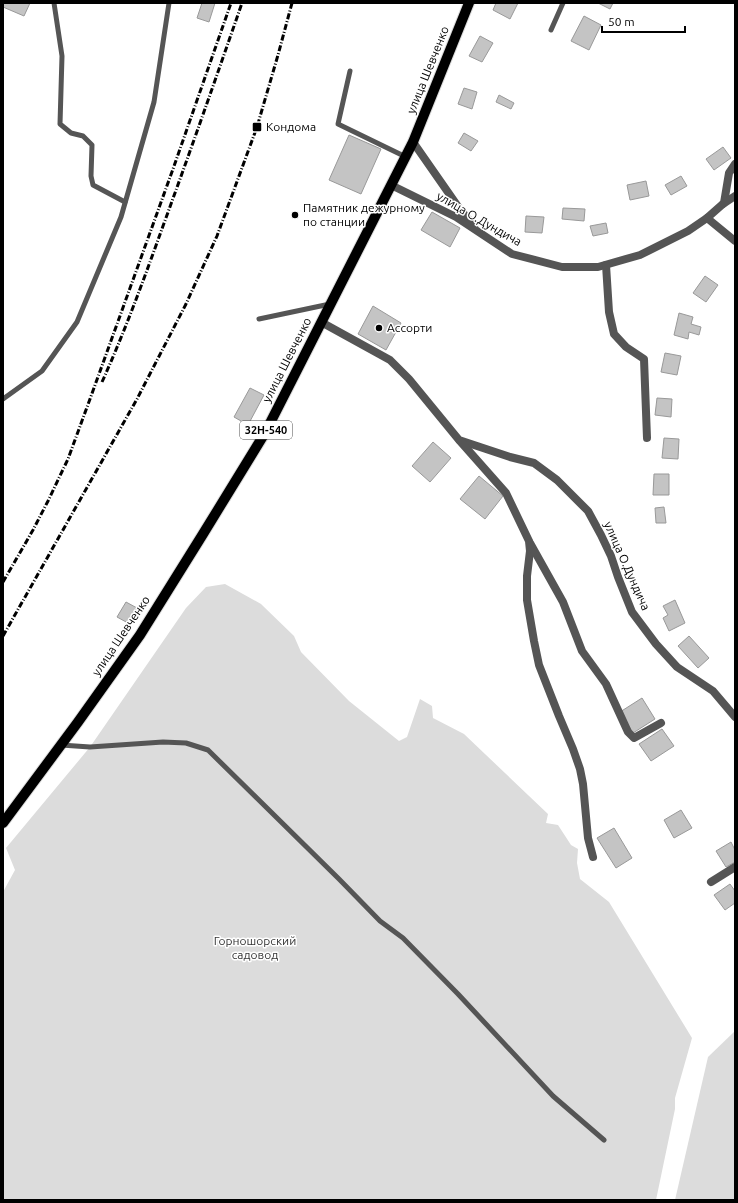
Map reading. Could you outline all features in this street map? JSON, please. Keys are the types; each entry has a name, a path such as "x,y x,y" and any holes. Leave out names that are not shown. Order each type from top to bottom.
{"main road":[{"name":"улица Шевченко","path":"3,823 140,635 265,433 406,157 469,3"}],"street":[{"path":"413,142 459,208 481,234"},
{"path":"722,204 724,203 729,173 735,164"},
{"name":"улица О.Дундича","path":"391,185 456,217 512,254 562,267 598,267 640,255 688,231 707,218 722,204 735,196"},
{"path":"707,218 735,241"},
{"path":"606,265 609,312 614,334 626,347 644,359 647,438"},
{"path":"321,322 390,360 409,379 459,440 506,493 529,541 563,602 582,651 606,684 628,732 634,738 661,723"},
{"name":"улица О.Дундича","path":"459,440 510,457 534,463 557,480 588,511 611,556 632,612 656,644 677,667 713,691 735,717"},
{"path":"529,541 530,551 527,576 527,600 535,647 539,665 580,769 583,784 588,838 593,857"},
{"path":"711,882 735,867"}],"lane":[{"path":"54,3 62,56 60,124 71,133 83,136 92,145 93,185 125,202"},
{"path":"3,399 42,371 77,322 121,216 154,102 169,3"},
{"path":"551,30 563,3"},
{"path":"350,71 338,124 406,157"},
{"path":"259,319 330,304"},
{"path":"61,745 90,747 163,742 186,743 208,750 380,921 403,938 458,994 553,1096 604,1140"}],"green space":[{"name":"Горношорский садовод","path":"225,584 261,604 294,636 301,652 349,701 399,741 407,737 420,699 432,706 433,718 464,734 548,814 546,823 558,825 571,845 578,849 577,863 580,879 609,902 692,1038 675,1098 675,1109 656,1200 3,1200 3,892 15,870 6,848 90,747 186,608 206,587"},
{"path":"735,1031 735,1200 675,1200 708,1057"}],"building":[{"path":"3,3 30,3 24,16 3,7"},
{"path":"202,3 215,3 209,22 197,18"},
{"path":"496,3 518,3 510,19 493,10"},
{"path":"598,3 613,3 610,9"},
{"path":"584,16 601,25 589,50 571,41"},
{"path":"480,36 493,43 482,62 469,56"},
{"path":"464,88 477,92 472,109 458,104"},
{"path":"499,95 514,103 511,109 496,102"},
{"path":"464,133 478,141 471,151 458,143"},
{"path":"349,135 381,149 361,194 329,180"},
{"path":"723,147 731,158 714,170 706,159"},
{"path":"681,176 687,186 671,195 665,185"},
{"path":"646,181 649,196 630,200 627,185"},
{"path":"563,208 585,209 584,221 562,219"},
{"path":"432,212 460,228 450,247 421,230"},
{"path":"526,216 544,217 542,233 525,232"},
{"path":"606,223 608,233 593,236 590,226"},
{"path":"705,276 718,285 706,302 693,293"},
{"name":"Ассорти","path":"373,306 401,323 386,350 358,334"},
{"path":"679,313 693,317 691,324 701,327 699,335 689,332 688,339 674,335"},
{"path":"665,353 681,356 677,375 661,372"},
{"path":"250,388 264,395 248,425 234,417"},
{"path":"657,398 672,399 671,417 655,415"},
{"path":"664,438 679,439 678,459 662,458"},
{"path":"433,442 451,458 430,482 412,466"},
{"path":"654,474 669,474 669,495 653,495"},
{"path":"479,476 503,496 485,519 460,499"},
{"path":"664,507 666,523 656,523 655,508"},
{"path":"675,600 685,623 669,631 663,618 668,615 663,606"},
{"path":"126,602 137,608 128,623 117,617"},
{"path":"689,636 709,658 698,668 678,646"},
{"path":"642,698 655,719 633,733 620,712"},
{"path":"662,729 674,746 651,761 639,744"},
{"path":"681,810 692,828 674,838 664,820"},
{"path":"614,828 632,858 616,868 597,838"},
{"path":"731,842 735,850 735,862 726,867 716,851"},
{"path":"730,884 735,891 735,903 725,910 714,895"}],"railway":[{"path":"3,582 33,530 68,459 173,169 231,3"},
{"path":"102,382 149,266 242,3"},
{"path":"3,636 137,399 186,304 217,236 257,127 292,3"}],"place":[{"name":"Кондома","path":"257,127"},
{"name":"Памятник дежурному по станции","path":"295,215"},
{"name":"Ассорти","path":"379,328"}]}
